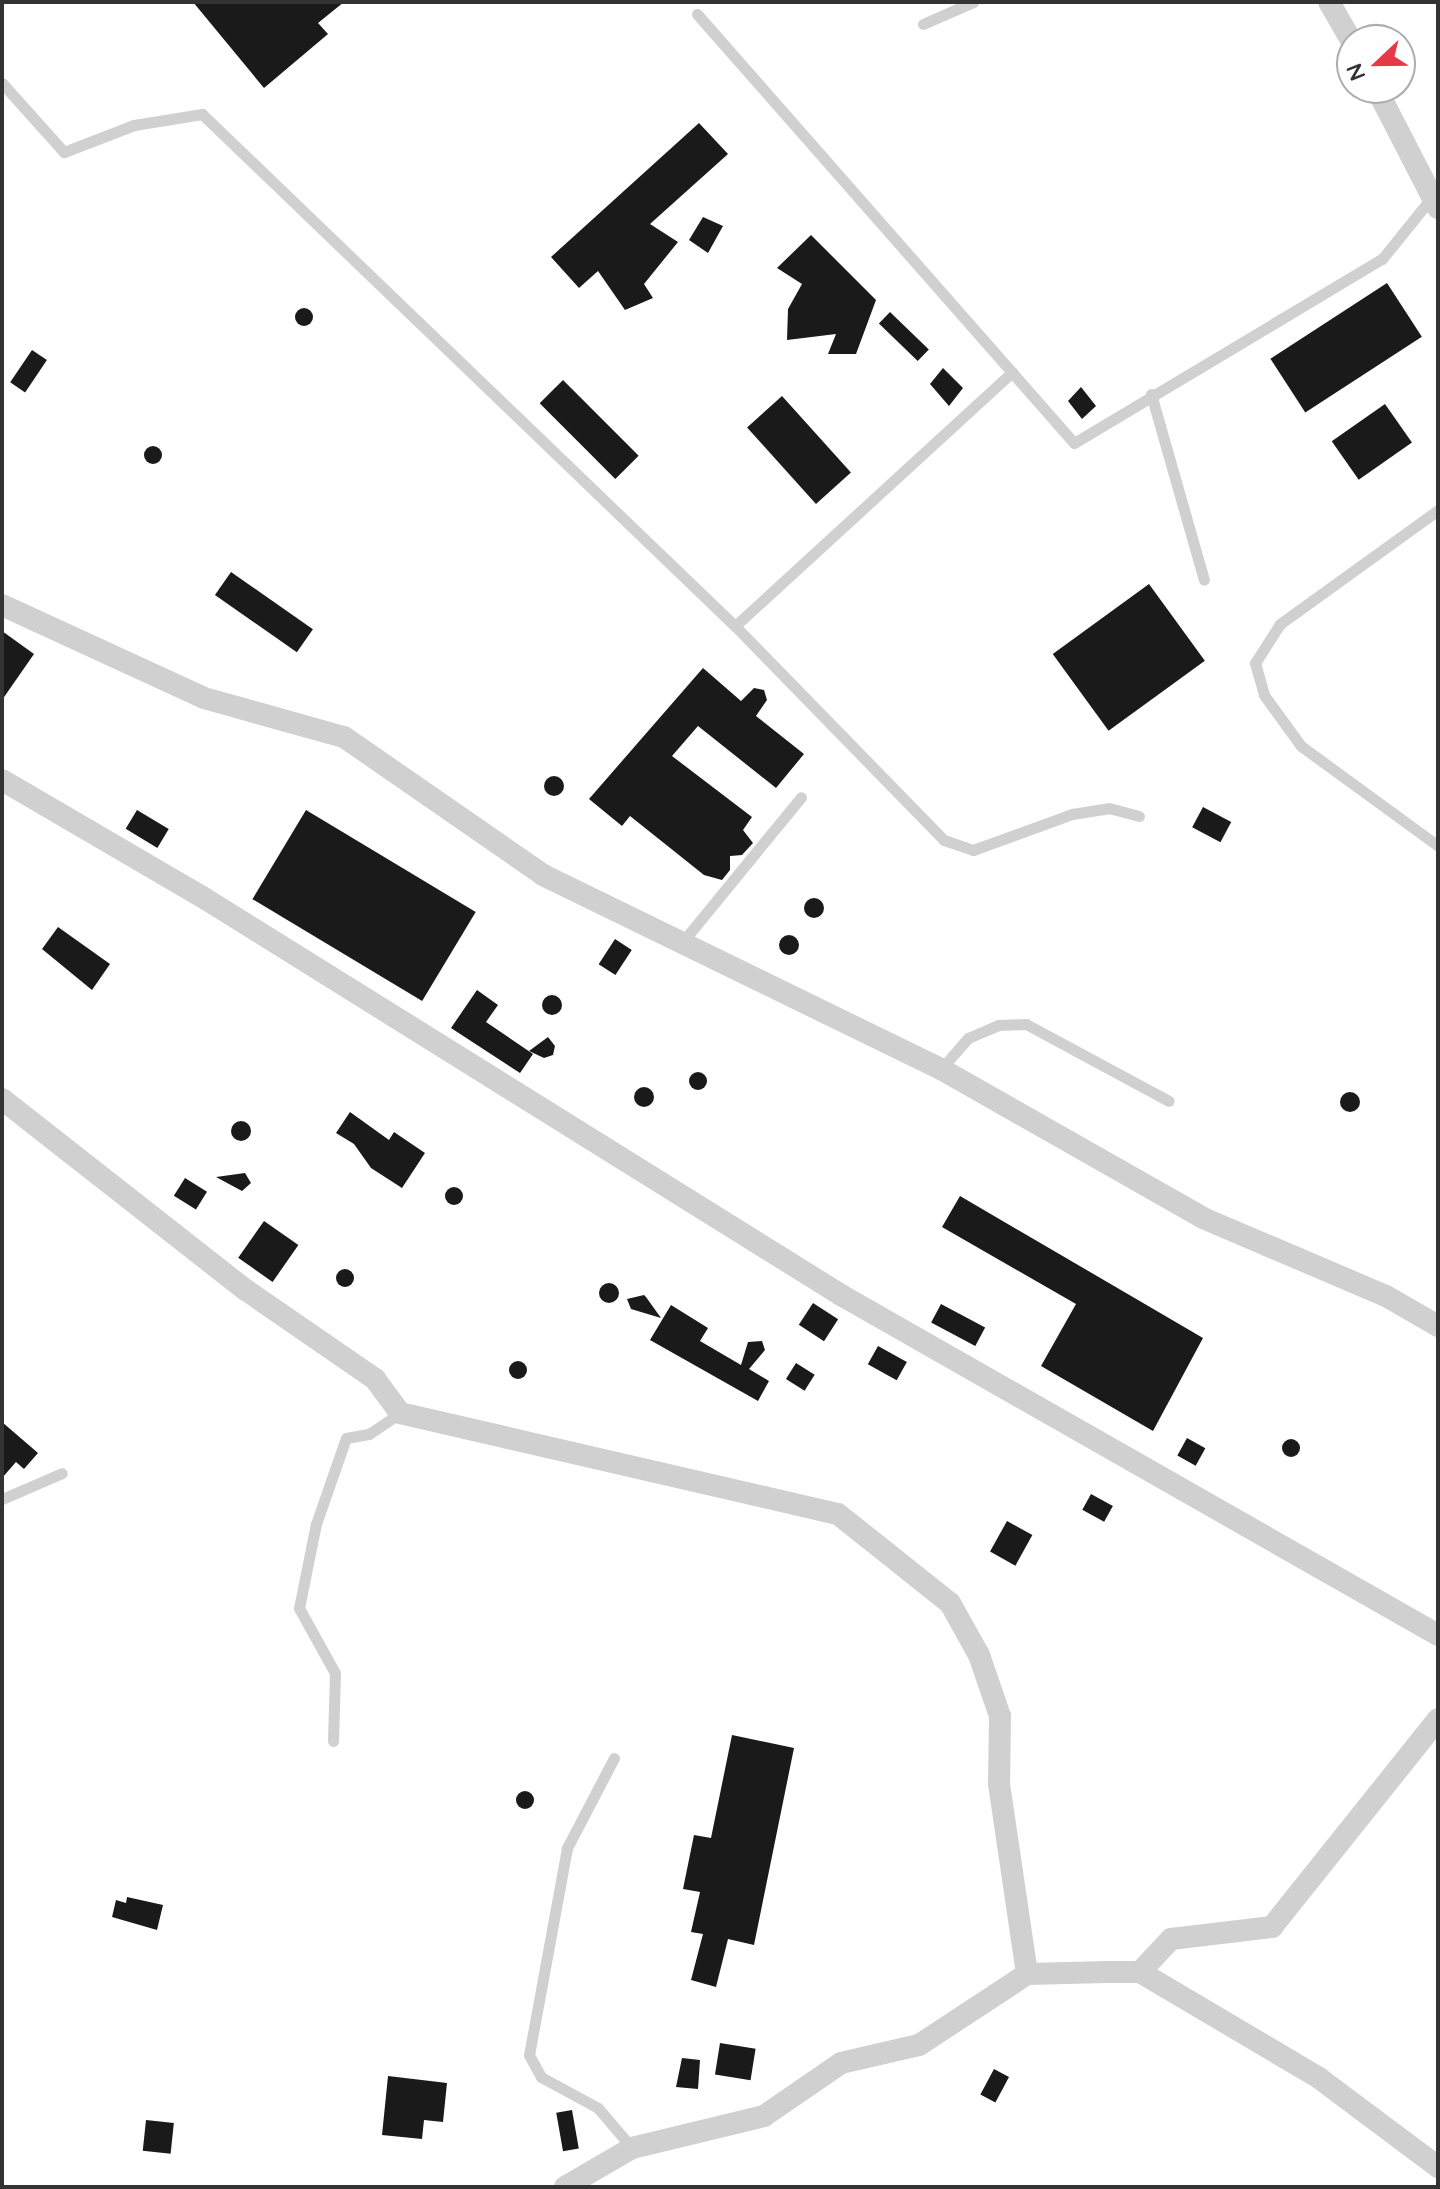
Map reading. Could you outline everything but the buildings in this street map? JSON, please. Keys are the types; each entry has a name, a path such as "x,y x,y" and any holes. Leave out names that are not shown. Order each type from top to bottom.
{"street":[{"path":"1329,2 1342,24"},
{"path":"1384,104 1435,202"},
{"path":"2,605 204,698 344,737 543,875 680,946 941,1069 1203,1218 1386,1296 1438,1326"},
{"path":"2,780 204,898 841,1295 1438,1635"},
{"path":"2,1099 246,1290 375,1379 400,1413 838,1514 950,1603 979,1655 1000,1716 999,1784 1027,1974"},
{"path":"1140,1972 1171,1939 1272,1927 1438,1719"},
{"path":"565,2187 632,2148 764,2116 841,2063 919,2045 1027,1974 1140,1972 1319,2078 1438,2167"}],"lane":[{"path":"923,24 973,2"},
{"path":"697,14 1074,443 1151,394 1382,259 1435,202"},
{"path":"2,83 64,152 134,125 202,114 735,626 944,840 973,850 1072,814 1109,808 1139,816"},
{"path":"735,626 1012,372"},
{"path":"1151,394 1204,580"},
{"path":"1438,510 1280,624 1255,663 1264,695 1301,746 1438,846"},
{"path":"680,946 801,797"},
{"path":"941,1069 968,1038 998,1025 1026,1024 1169,1101"},
{"path":"333,1741 335,1673 299,1608 316,1524 346,1438 369,1434 400,1413"},
{"path":"2,1499 62,1473"},
{"path":"614,1758 567,1848 529,2055 541,2077 598,2108 632,2148"}]}
